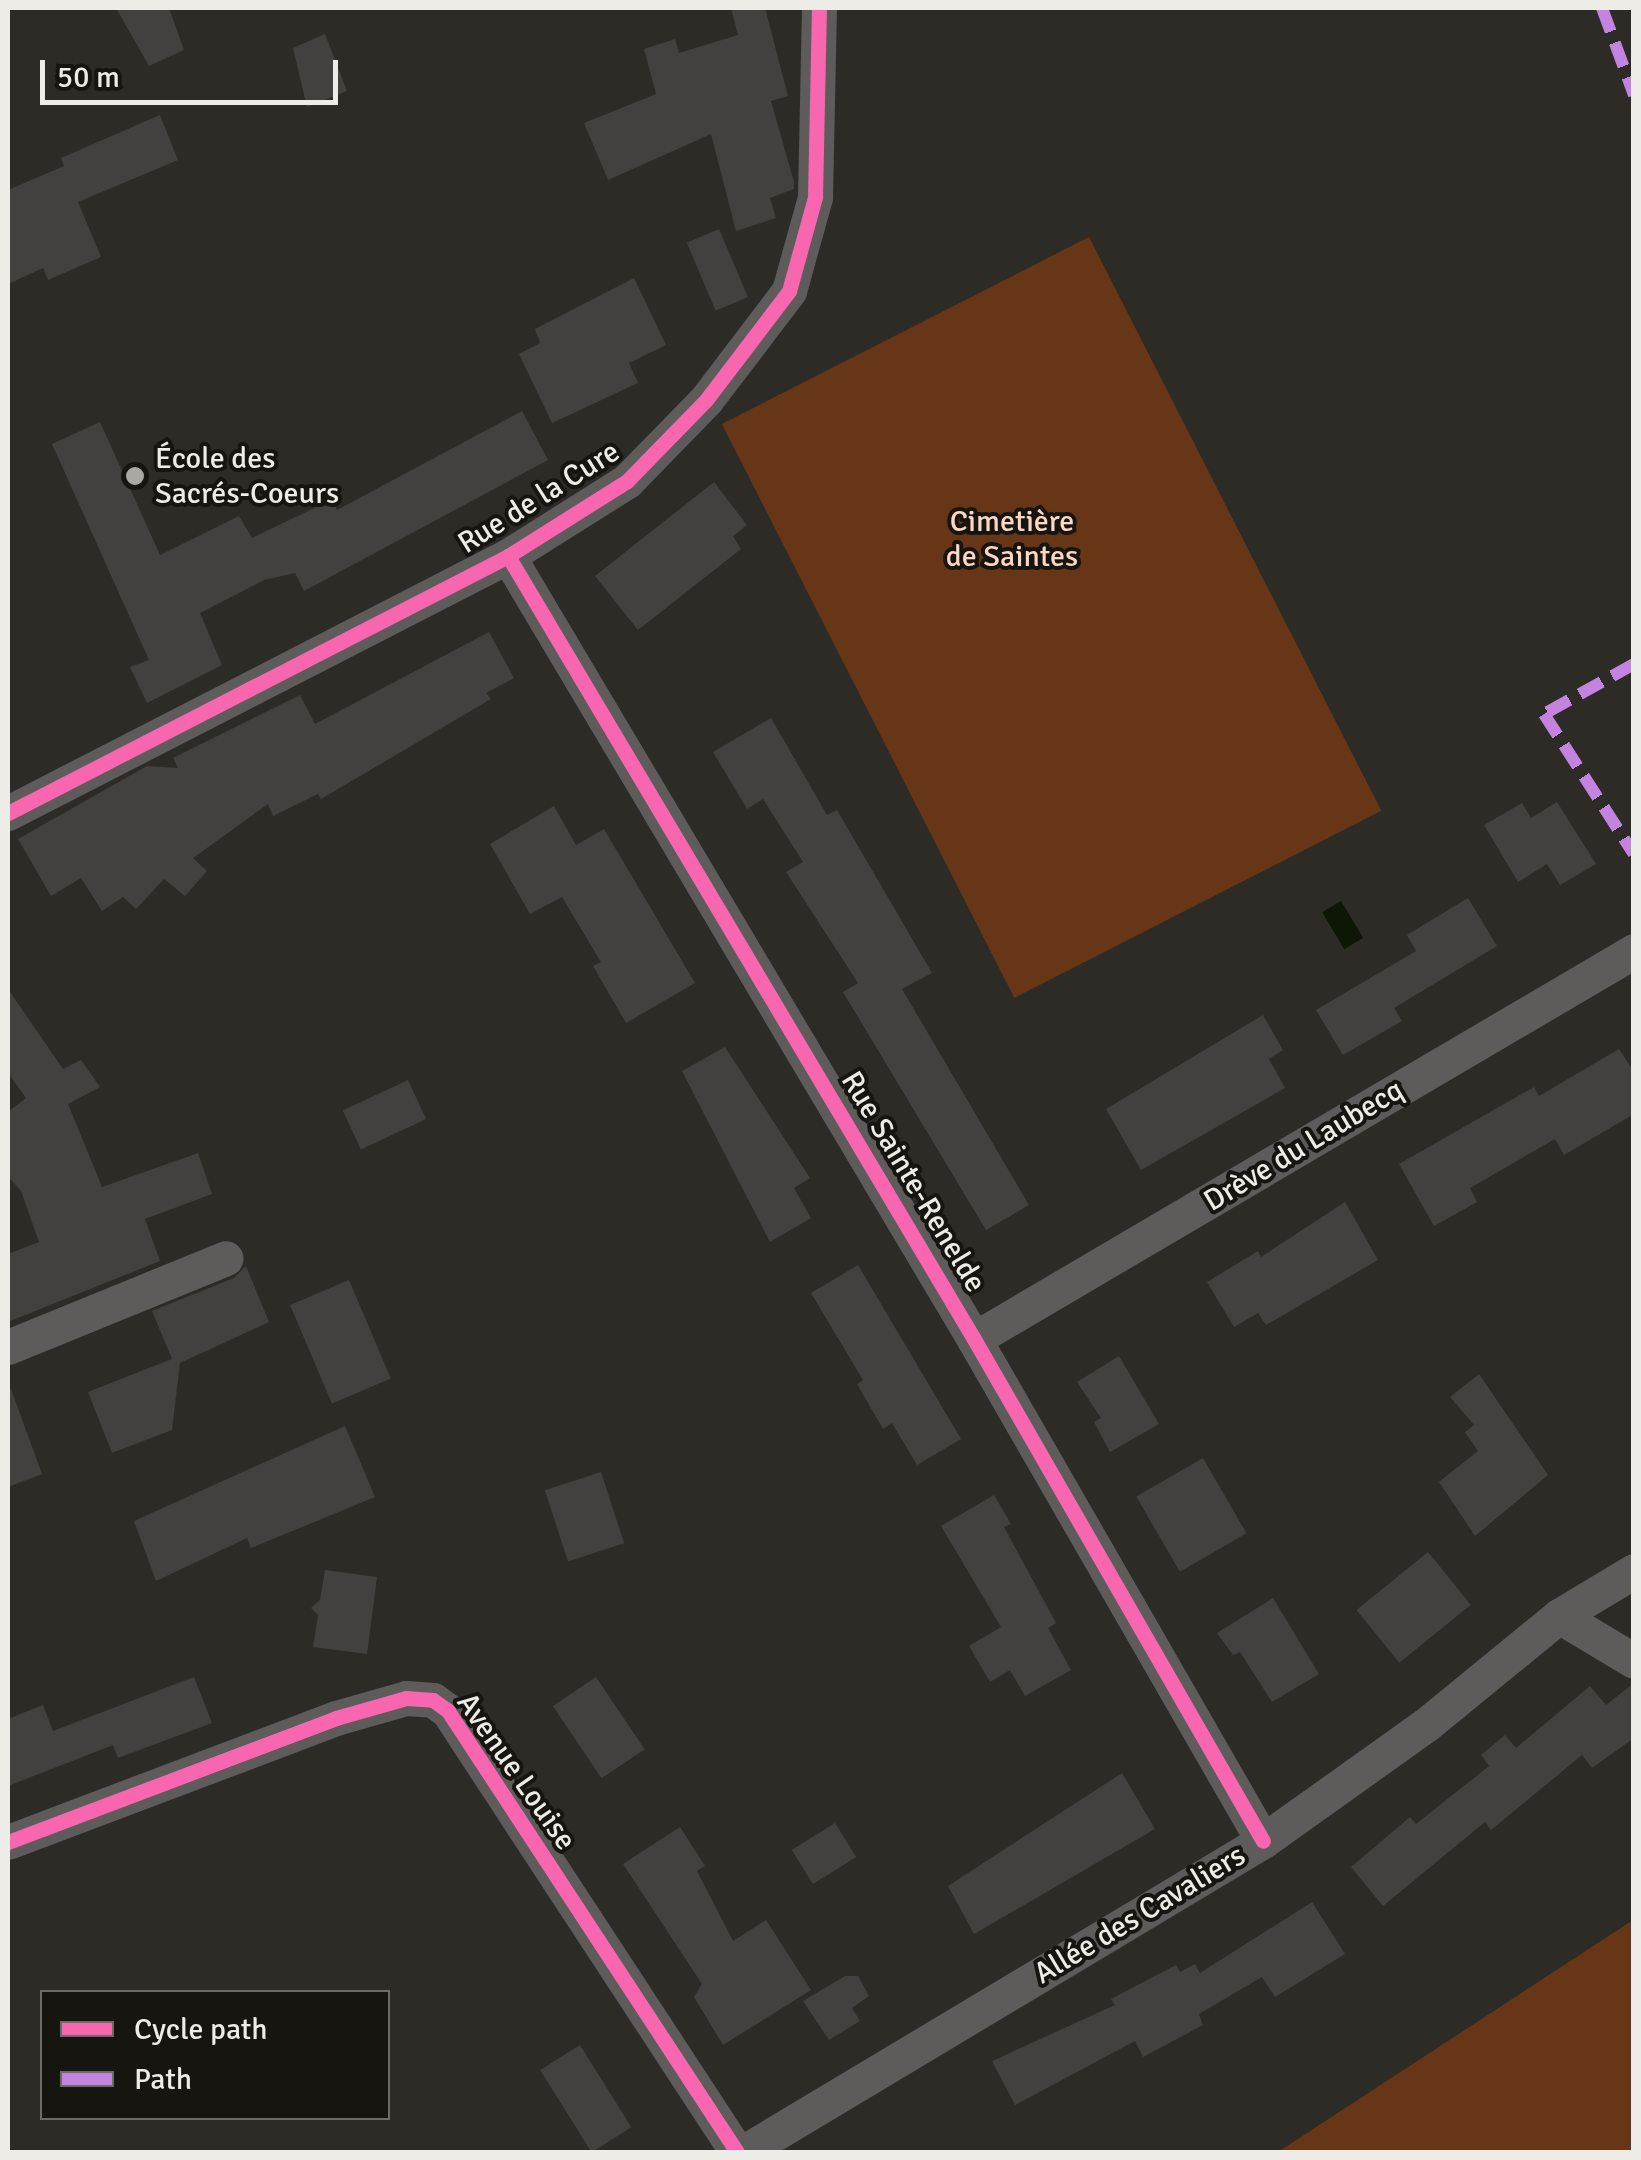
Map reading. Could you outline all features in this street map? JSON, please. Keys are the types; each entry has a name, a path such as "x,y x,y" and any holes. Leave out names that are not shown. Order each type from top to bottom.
{"street":[{"name":"Rue de la Cure","path":"8,813 508,556 628,481 706,400 788,291 815,197 819,8"},
{"name":"Rue Sainte-Renelde","path":"508,556 974,1339 1264,1841"},
{"name":"Drève du Laubecq","path":"974,1339 1634,952"},
{"path":"8,1347 226,1258"},
{"name":"Allée des Cavaliers","path":"741,2152 1264,1841 1426,1724 1558,1616 1623,1575"},
{"path":"1558,1616 1634,1661"},
{"name":"Avenue Louise","path":"8,1842 336,1718 406,1698 433,1700 448,1711 741,2152"}],"green space":[{"name":"Cimetière de Saintes","path":"1089,237 1381,811 1014,998 722,424"},
{"path":"1633,1920 1633,2152 1278,2152"}],"shaded area":[{"path":"1341,901 1363,938 1344,949 1322,912"}],"building":[{"path":"116,8 169,8 184,50 149,66"},
{"path":"731,8 765,8 788,96 771,101 794,182 794,189 770,198 776,218 736,231 711,134 608,180 584,123 656,94 644,49 675,39 679,53 738,35"},
{"path":"325,34 347,91 307,107 293,48"},
{"path":"160,115 178,160 78,202 101,257 48,280 43,268 8,284 8,190 64,166 61,158"},
{"path":"719,229 748,297 716,311 687,243"},
{"path":"634,278 666,345 629,363 638,383 552,423 519,354 540,343 535,329"},
{"path":"522,411 548,460 304,591 295,573 264,580 200,613 222,665 147,703 130,667 149,660 52,444 100,422 160,555 239,516 252,538 333,499 337,510"},
{"path":"714,482 747,525 733,536 741,549 638,630 595,576"},
{"path":"489,632 514,678 486,693 491,699 321,799 318,794 273,816 268,804 193,858 207,871 185,896 164,879 136,909 123,897 102,911 81,878 51,896 18,839 147,766 178,768 173,758 300,695 315,724"},
{"path":"771,718 827,815 837,810 932,973 902,989 1029,1205 986,1230 843,992 858,983 786,872 803,862 763,799 747,809 713,752"},
{"path":"1557,802 1596,864 1560,885 1547,864 1518,882 1484,825 1522,803 1531,818"},
{"path":"554,806 576,845 604,829 695,983 626,1023 593,966 601,962 562,897 530,914 490,844"},
{"path":"1468,898 1497,946 1394,1008 1402,1021 1343,1055 1316,1010 1416,951 1407,935"},
{"path":"8,989 63,1069 81,1060 100,1087 68,1104 102,1187 198,1153 212,1194 145,1219 160,1261 8,1322 8,1254 39,1242 21,1191 8,1176 8,1112 26,1098 8,1073"},
{"path":"1263,1015 1283,1050 1269,1059 1285,1088 1141,1170 1106,1109"},
{"path":"725,1047 810,1178 794,1188 811,1218 770,1242 682,1071"},
{"path":"1619,1049 1634,1072 1634,1114 1564,1155 1555,1139 1470,1188 1477,1202 1434,1226 1399,1164 1534,1087 1539,1096"},
{"path":"408,1080 426,1119 361,1149 343,1110"},
{"path":"1345,1202 1378,1260 1266,1325 1258,1313 1234,1327 1207,1282 1258,1251 1261,1257"},
{"path":"858,1265 961,1439 917,1465 892,1423 883,1429 857,1384 863,1380 811,1293"},
{"path":"246,1266 269,1322 180,1363 172,1430 112,1453 88,1392 172,1359 152,1311 234,1278"},
{"path":"349,1280 391,1378 332,1404 290,1305"},
{"path":"1119,1356 1159,1424 1110,1452 1094,1422 1101,1418 1077,1382"},
{"path":"1479,1374 1548,1475 1475,1536 1439,1482 1478,1451 1465,1432 1474,1425 1450,1397"},
{"path":"11,1389 42,1474 8,1487 8,1390"},
{"path":"345,1426 375,1497 251,1548 247,1538 156,1581 134,1521"},
{"path":"1203,1458 1246,1533 1180,1572 1136,1496"},
{"path":"601,1472 624,1543 568,1562 545,1490"},
{"path":"994,1495 1011,1524 1004,1527 1056,1623 1048,1628 1071,1670 1025,1696 1010,1670 990,1682 969,1646 1001,1627 941,1526"},
{"path":"1428,1552 1471,1605 1399,1663 1357,1610"},
{"path":"325,1570 377,1577 367,1654 313,1647 318,1615 311,1608 320,1600"},
{"path":"1273,1598 1319,1674 1272,1702 1240,1652 1233,1655 1217,1633"},
{"path":"194,1677 212,1723 118,1758 113,1745 8,1786 8,1719 43,1705 53,1731"},
{"path":"596,1677 645,1749 602,1778 553,1706"},
{"path":"1634,1683 1634,1738 1592,1768 1582,1755 1491,1830 1485,1822 1383,1906 1351,1867 1410,1817 1416,1824 1489,1766 1481,1755 1505,1735 1516,1748 1590,1686 1606,1705"},
{"path":"1122,1773 1155,1829 974,1934 948,1886"},
{"path":"835,1823 856,1857 813,1884 792,1850"},
{"path":"680,1827 705,1866 697,1871 733,1941 766,1920 811,1990 723,2045 694,1997 702,1984 623,1864"},
{"path":"1312,1902 1345,1954 1275,1997 1262,1977 1199,2014 1203,2025 1143,2057 1135,2041 1015,2105 992,2061 1115,2005 1111,1999 1176,1965 1180,1972 1195,1964 1200,1973"},
{"path":"845,1976 858,1976 869,1996 852,2008 860,2021 829,2040 803,2001"},
{"path":"580,2045 631,2127 591,2152 540,2070"}],"marked path":[{"path":"1602,8 1634,95"},
{"path":"1634,664 1544,714 1634,854"}],"cycle path":[{"path":"8,813 508,556 627,481 706,400 789,291 815,197 819,8"},
{"path":"508,556 974,1339 1263,1841"},
{"path":"8,1842 336,1718 406,1698 433,1700 448,1711 737,2152"}],"place":[{"name":"École des Sacrés-Coeurs","path":"135,476"}]}
